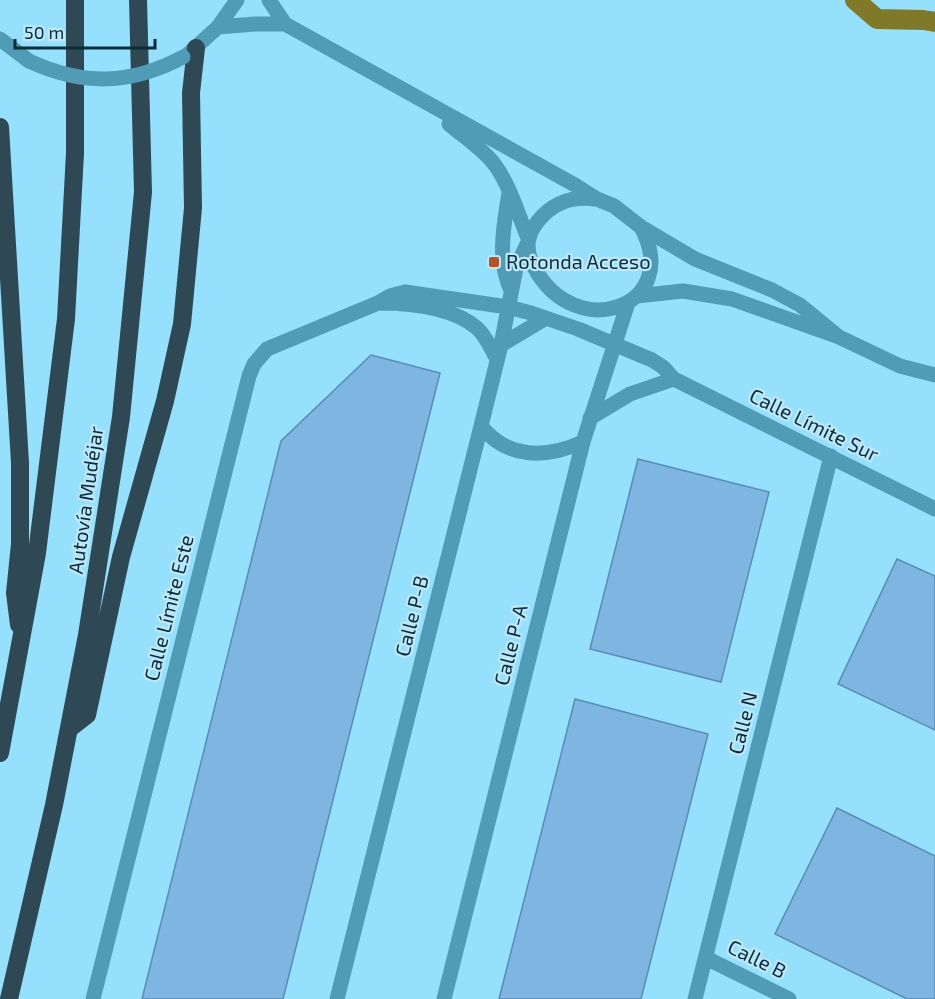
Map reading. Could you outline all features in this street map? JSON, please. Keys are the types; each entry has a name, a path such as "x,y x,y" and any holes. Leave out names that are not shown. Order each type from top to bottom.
{"highway":[{"name":"Autovía Mudéjar","path":"0,753 38,553 66,319 75,153 75,0"},
{"name":"Autovía Mudéjar","path":"9,999 69,729 108,513 129,339 142,192 138,0"},
{"path":"69,729 87,715 121,557 165,401 182,324 193,208 190,52"},
{"path":"0,127 20,463 20,544 15,593 22,644"}],"street":[{"path":"0,39 29,61 58,73 106,80 139,76 169,65 190,52 218,27 237,0"},
{"path":"269,0 285,24 418,100 575,184 597,199 614,206 647,231 695,259 785,297 817,317 839,337"},
{"path":"218,27 285,24"},
{"path":"418,100 483,152 495,165 506,184 527,241 532,262 541,278 564,301 595,310 609,309 632,300 674,291 705,294 752,305 839,337 900,366 935,375"},
{"path":"509,193 503,257 504,270 511,290"},
{"path":"527,241 537,222 554,206 570,199 597,199"},
{"path":"632,300 646,283 649,266 647,231"},
{"name":"Calle P-B","path":"338,999 481,426 516,268 527,241"},
{"name":"Calle Límite Este","path":"93,999 252,370 260,355 276,344 390,296 405,292 508,307 546,318"},
{"name":"Calle P-A","path":"444,999 583,442 614,344 632,300"},
{"name":"Calle Límite Este","path":"378,303 395,303 436,310 469,323 478,329 499,352"},
{"path":"499,352 546,318 614,344"},
{"name":"Calle Límite Sur","path":"614,344 652,360 663,367 674,379 935,509"},
{"path":"590,418 630,394 674,379"},
{"path":"481,426 498,442 526,453 560,451 583,442"},
{"name":"Calle N","path":"695,999 831,456"},
{"name":"Calle B","path":"706,958 789,999"}],"building":[{"path":"371,355 440,373 283,999 142,999 281,441"},
{"path":"638,459 769,492 721,682 590,649"},
{"path":"897,559 935,576 935,730 838,684"},
{"path":"575,699 708,734 641,999 499,999"},
{"path":"837,808 935,856 935,999 907,999 775,934"}],"waterway":[{"path":"855,0 877,19 935,22"}],"place":[{"name":"Rotonda Acceso","path":"494,262"}]}
